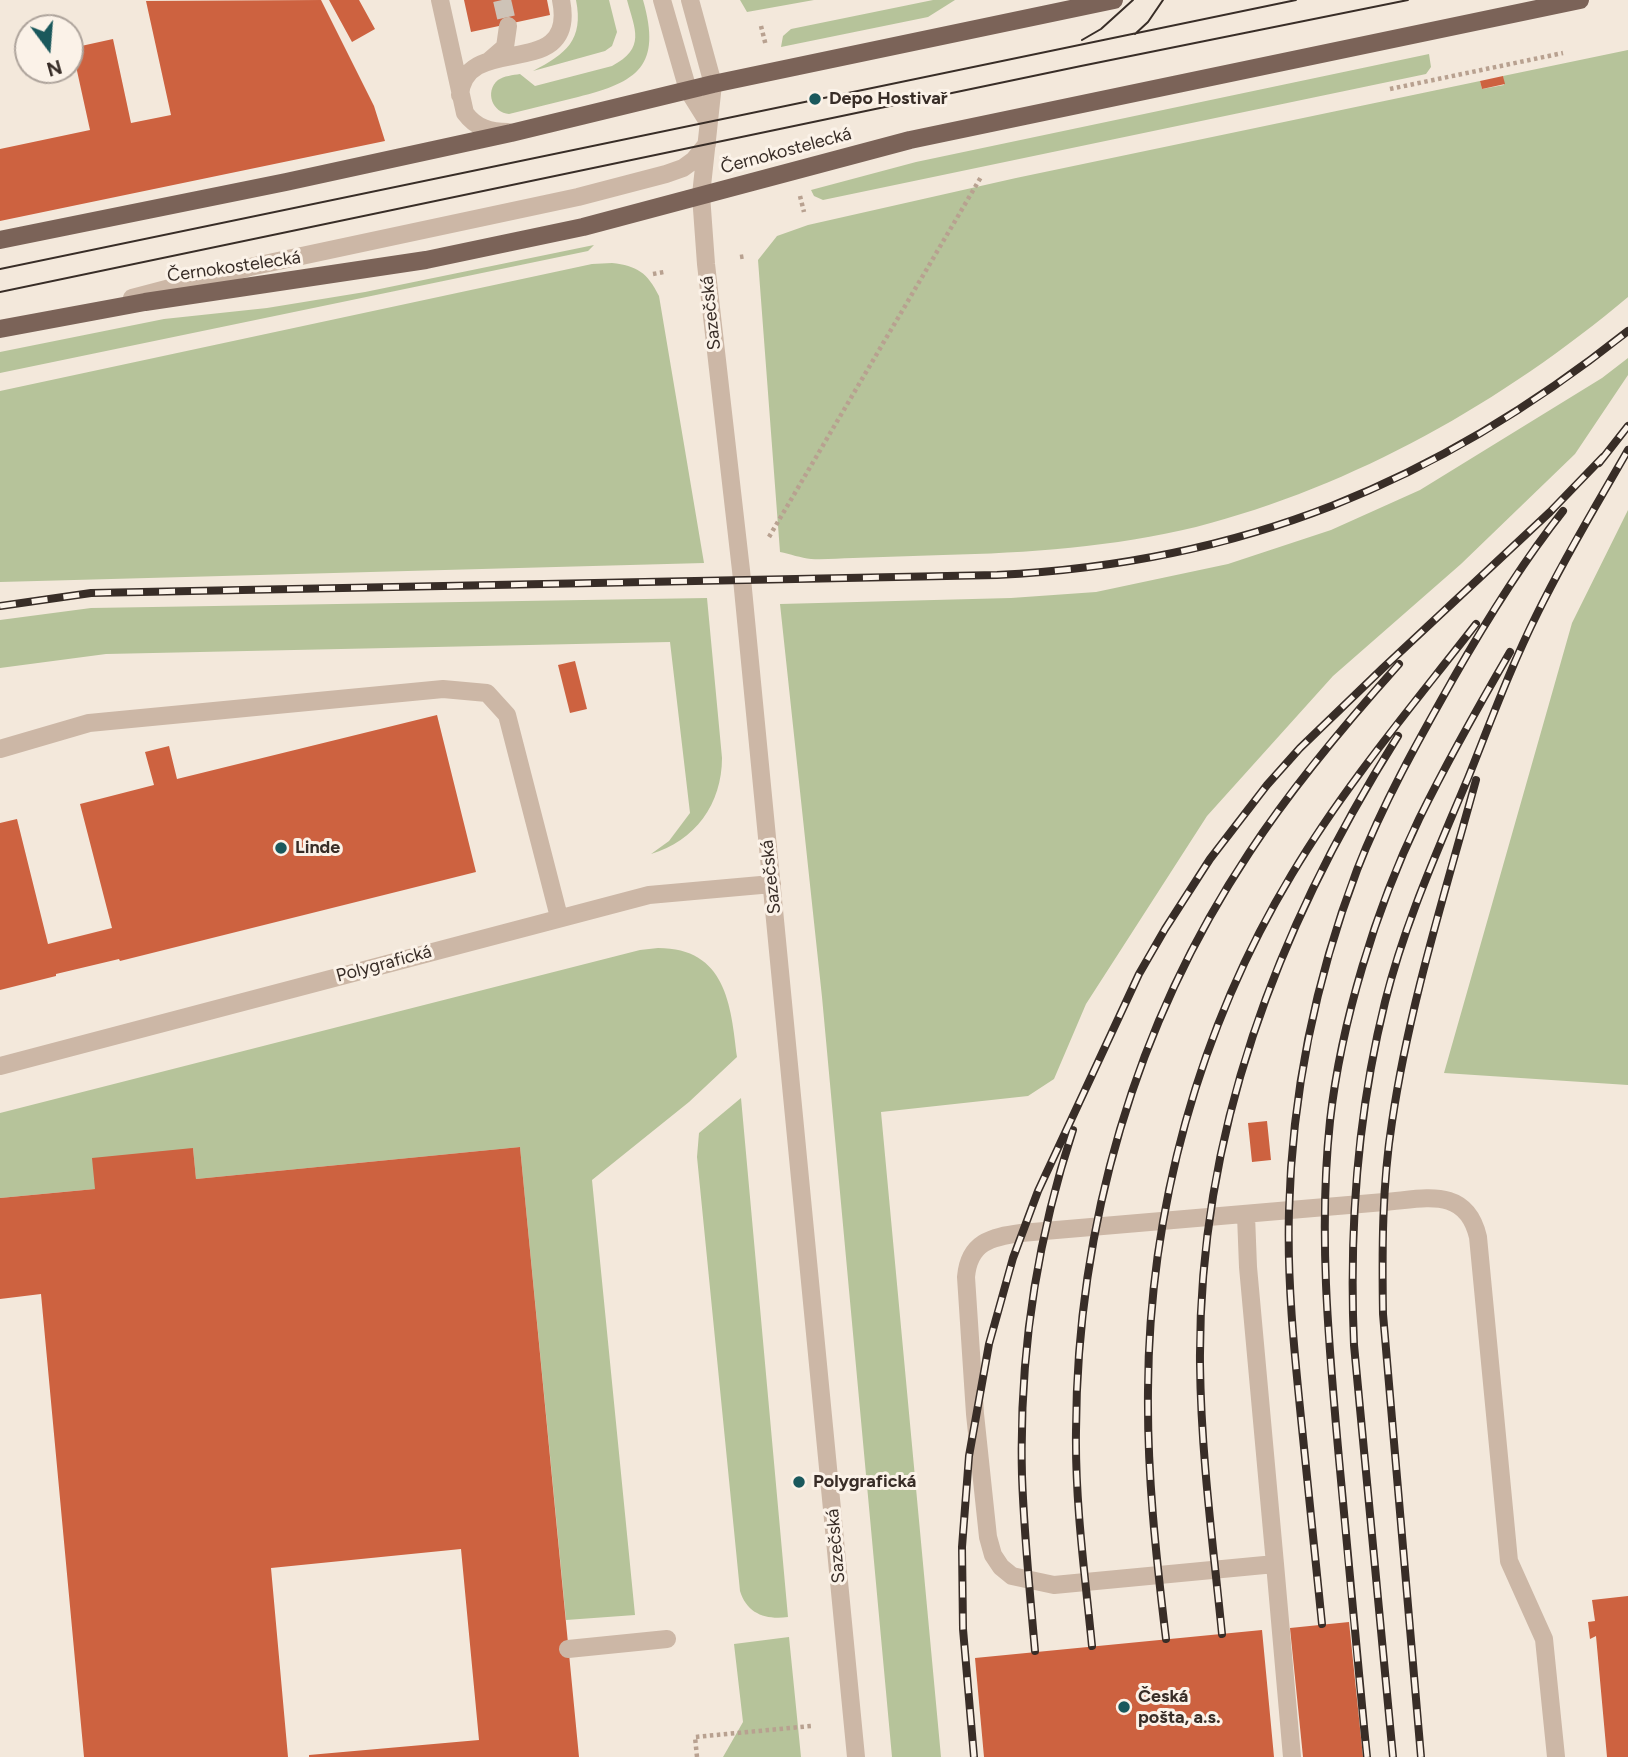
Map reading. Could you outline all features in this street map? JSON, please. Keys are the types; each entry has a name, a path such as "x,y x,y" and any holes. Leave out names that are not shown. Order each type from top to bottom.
{"main road":[{"path":"0,240 286,182 512,132 713,83 1114,0"},
{"name":"Černokostelecká","path":"0,329 64,315 426,260 583,227 910,140 1580,0"}],"street":[{"path":"440,0 465,113 485,130 512,132"},
{"path":"486,61 537,50 550,44 563,24 561,0"},
{"path":"662,0 688,90 708,122"},
{"name":"Sazečská","path":"692,4 713,83 701,195 707,274 742,579 856,1757"},
{"path":"460,98 464,80 469,72 495,57 505,47 508,26"},
{"path":"64,315 250,267 578,197 666,174 694,160 707,144"},
{"path":"0,749 89,723 443,689 487,693 507,715 559,917"},
{"name":"Polygrafická","path":"0,1066 649,895 772,884"},
{"path":"1275,1564 1054,1585 1012,1576 1001,1567 993,1555 988,1537 975,1413 966,1277 967,1263 974,1251 985,1241 1011,1234 1437,1198 1452,1201 1465,1209 1474,1222 1478,1237 1509,1561 1544,1639 1556,1757"},
{"path":"1246,1215 1248,1267 1292,1757"},
{"path":"568,1649 667,1639"}],"path":[{"path":"761,26 766,48"},
{"path":"1390,89 1563,53"},
{"path":"769,537 981,177"},
{"path":"800,195 804,212"},
{"path":"653,274 664,272"},
{"path":"697,1757 695,1737 811,1726"}],"green space":[{"path":"576,0 609,0 617,32 612,46 605,51 533,71 563,52 575,36 578,14"},
{"path":"627,0 643,0 649,41 647,56 640,68 630,77 599,91 509,114 503,113 495,106 492,90 498,80 503,78 520,74 535,86 612,66 623,59 634,45 635,38"},
{"path":"740,0 814,0 747,12"},
{"path":"933,0 955,0 928,17 781,47 783,36 791,29"},
{"path":"1628,50 1628,297 1530,371 1478,405 1370,464 1313,489 1255,510 1165,534 1071,548 1007,553 822,559 780,552 758,260 777,236 808,225 1016,178 1480,81 1482,89 1504,85 1503,76"},
{"path":"1429,54 1431,67 1426,74 823,200 814,196 811,190 916,162"},
{"path":"594,245 588,251 0,373 0,352 164,319 267,308 365,292"},
{"path":"612,263 635,268 650,281 659,296 704,563 0,582 0,391 592,264"},
{"path":"1628,358 1628,375 1575,454 1461,564 1333,676 1207,816 1086,1004 1054,1079 1028,1096 881,1112 941,1757 892,1757 822,997 780,604 1011,598 1096,592 1228,564 1331,530 1420,490 1602,378"},
{"path":"1628,510 1628,1085 1444,1073 1572,623"},
{"path":"707,598 722,758 721,775 711,805 693,830 667,848 651,854 669,841 690,813 670,642 106,654 0,668 0,620 91,608"},
{"path":"658,948 681,951 698,958 711,969 721,983 727,1000 737,1057 689,1102 592,1180 635,1615 566,1620 520,1147 196,1179 193,1148 95,1189 0,1198 0,1113 640,950"},
{"path":"741,1098 788,1617 780,1618 758,1614 752,1610 740,1591 697,1157 699,1133"},
{"path":"789,1637 801,1757 723,1757 743,1722 734,1644"}],"building":[{"path":"321,0 374,106 385,141 0,221 0,149 90,130 80,84 84,84 84,45 113,39 131,123 171,115 146,1"},
{"path":"329,0 359,0 375,29 352,42"},
{"path":"464,0 547,0 550,15 471,32"},
{"path":"1503,76 1505,84 1482,89 1480,81"},
{"path":"575,661 587,709 570,713 558,665"},
{"name":"Linde","path":"437,715 476,872 0,990 0,823 17,819 48,944 112,928 80,804 154,785 145,752 169,746 177,779"},
{"path":"1267,1121 1271,1160 1252,1162 1248,1123"},
{"path":"520,1147 579,1757 309,1757 479,1740 461,1549 271,1568 288,1757 84,1757 41,1294 0,1299 0,1198 95,1189 92,1158 193,1148 196,1179"},
{"path":"1628,1596 1628,1757 1607,1757 1596,1636 1590,1639 1588,1622 1595,1621 1592,1600"},
{"path":"1349,1622 1363,1757 1303,1757 1290,1628"},
{"name":"Česká pošta, a.s.","path":"1262,1630 1274,1757 984,1757 975,1658"}],"tunnel":[{"path":"502,0 508,26"}],"tram line":[{"path":"1082,40 1101,29 1133,0"},
{"path":"1135,34 1148,22 1163,0"},
{"path":"0,269 1296,0"},
{"path":"0,292 1408,0"}],"railway":[{"path":"0,606 91,593 997,575 1087,567 1172,553 1254,533 1333,506 1409,472 1483,432 1556,385 1628,331"},
{"path":"1599,463 1628,426"},
{"path":"1393,1757 1354,1345 1354,1215 1362,1130 1375,1044 1393,973 1422,889 1501,695 1548,591 1628,450"},
{"path":"974,1757 963,1629 962,1547 969,1456 989,1344 1013,1258 1038,1191 1139,974 1210,859 1267,785 1300,748 1550,512 1603,457"},
{"path":"1322,1624 1296,1366 1289,1263 1289,1211 1295,1124 1318,995 1342,911 1367,845 1390,796 1478,636 1563,511"},
{"path":"1166,1639 1151,1484 1148,1390 1158,1255 1169,1188 1186,1122 1206,1057 1230,994 1259,933 1292,874 1357,777 1476,624"},
{"path":"1367,1757 1329,1333 1325,1206 1330,1121 1335,1083 1352,1005 1375,928 1403,853 1463,735 1510,652"},
{"path":"1092,1646 1077,1485 1079,1354 1087,1278 1101,1203 1120,1129 1144,1057 1174,987 1209,919 1249,853 1302,779 1399,664"},
{"path":"1222,1634 1205,1465 1200,1364 1203,1279 1213,1196 1230,1115 1253,1036 1282,958 1316,883 1398,736"},
{"path":"1421,1757 1383,1314 1384,1194 1392,1122 1408,1036 1476,780"},
{"path":"1035,1651 1022,1476 1027,1345 1032,1301 1049,1215 1073,1130"}],"place":[{"name":"Depo Hostivař","path":"815,99"},
{"name":"Linde","path":"281,848"},
{"name":"Polygrafická","path":"799,1482"},
{"name":"Česká pošta, a.s.","path":"1124,1707"}]}
